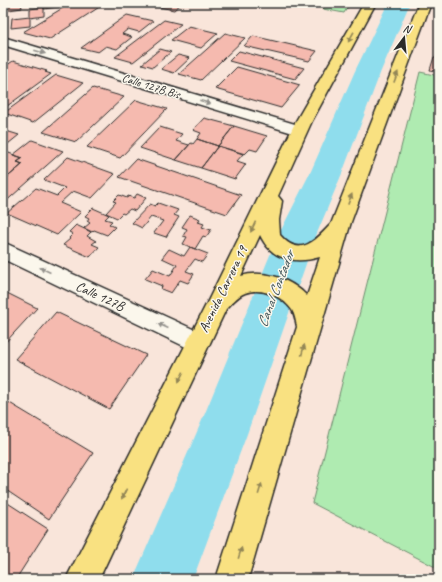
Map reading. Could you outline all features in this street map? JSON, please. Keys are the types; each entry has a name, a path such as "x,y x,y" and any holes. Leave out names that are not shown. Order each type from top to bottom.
{"main road":[{"name":"Avenida Carrera 19","path":"82,579 217,305 299,130 370,3"},
{"path":"232,579 341,222 426,3"},
{"path":"282,165 269,220 269,232 277,245 294,253 313,252 327,244 341,222"},
{"path":"217,305 227,292 241,285 249,283 266,283 289,292 299,302 306,314 309,328"}],"street":[{"name":"Calle 127B Bis","path":"3,41 299,130"},
{"name":"Calle 127B","path":"3,250 198,342"}],"green space":[{"path":"327,3 350,3 344,13 323,9"},
{"path":"420,72 439,76 439,569 312,503"}],"building":[{"path":"21,3 22,8 3,11 3,4"},
{"path":"44,3 58,3 58,7 44,9"},
{"path":"71,3 104,4 50,39 23,32"},
{"path":"151,3 182,3 174,10 149,5"},
{"path":"44,7 44,16 30,18 30,9"},
{"path":"127,15 153,21 139,32 128,29 122,34 132,37 117,49 106,46 98,52 81,48"},
{"path":"30,16 30,26 11,28 12,18"},
{"path":"164,20 181,24 133,62 115,57"},
{"path":"189,26 218,33 201,48 171,40"},
{"path":"225,33 245,38 201,80 179,74"},
{"path":"253,36 317,51 309,61 244,46"},
{"path":"160,49 171,52 153,67 142,64"},
{"path":"239,51 304,68 295,79 229,61"},
{"path":"178,55 190,58 174,73 161,69"},
{"path":"434,57 439,58 439,72 430,70"},
{"path":"13,61 47,71 45,72 51,74 3,109 3,68"},
{"path":"237,67 300,85 281,108 215,89"},
{"path":"56,75 83,83 33,123 4,113"},
{"path":"93,88 124,97 76,142 43,132"},
{"path":"136,100 167,109 120,158 87,147"},
{"path":"204,118 234,126 218,146 197,139 201,133 193,130"},
{"path":"234,126 267,136 257,151 250,149 245,154 218,146"},
{"path":"160,127 182,134 176,141 189,145 176,160 140,148"},
{"path":"3,130 19,135 3,148"},
{"path":"197,139 218,146 201,168 176,160 191,143 193,144"},
{"path":"32,140 63,151 3,204 3,181 23,164 17,162 23,158 13,155"},
{"path":"218,146 243,154 237,161 246,164 235,179 201,168"},
{"path":"3,151 23,158 17,162 23,164 3,181"},
{"path":"68,157 115,174 92,198 73,191 60,203 81,212 57,235 7,213 36,188 57,196 65,188 44,180"},
{"path":"136,159 241,195 227,214 119,177"},
{"path":"137,194 146,198 135,211 130,209 124,214 122,213 117,218 106,213 116,202 113,201 119,195 127,198 128,196 134,198"},
{"path":"158,203 178,210 174,215 179,217 166,237 154,233 163,221 151,217 142,228 132,223 150,204 155,206"},
{"path":"93,208 109,215 105,219 112,221 109,224 115,227 107,235 94,230 92,232 84,228 90,223 87,221 89,218 85,216"},
{"path":"190,215 200,219 198,222 204,224 202,227 211,230 206,237 203,236 195,249 183,244 187,237 183,236 187,229 182,227"},
{"path":"76,225 91,232 87,236 96,241 92,244 99,247 90,257 63,245 70,239 69,238 73,234 69,232"},
{"path":"190,247 208,254 202,262 195,259 186,271 194,274 188,283 180,280 171,293 161,289 162,286 145,279 153,269 170,276 177,265 162,258 169,249 184,256"},
{"path":"3,291 37,308 3,345"},
{"path":"56,312 146,355 109,409 15,359"},
{"path":"3,399 93,453 49,519 3,488"},
{"path":"3,500 48,529 16,579 3,579"}],"waterway":[{"name":"Canal Contador","path":"163,579 222,434 296,238 327,171 368,71 399,3"}]}
